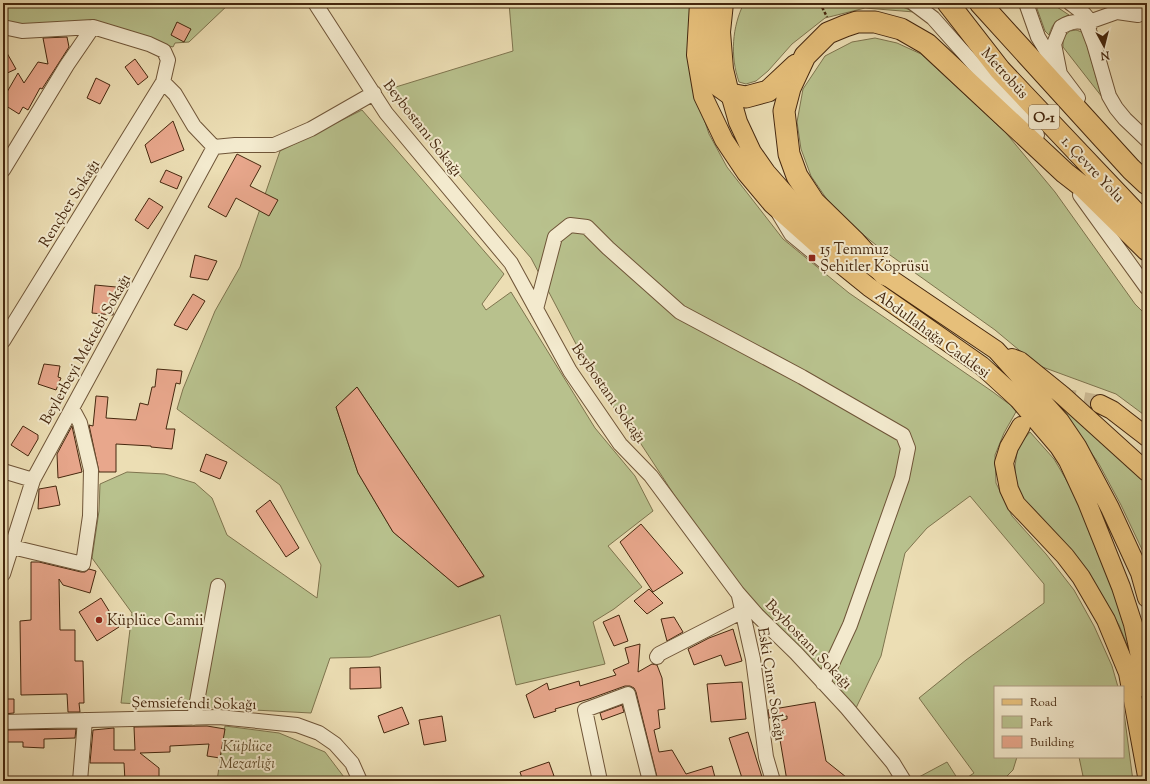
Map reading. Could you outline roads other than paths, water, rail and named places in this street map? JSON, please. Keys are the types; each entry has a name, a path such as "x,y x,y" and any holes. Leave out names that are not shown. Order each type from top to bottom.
{"highway":[{"path":"710,3 708,60 716,84 730,94 746,97 768,92 828,34 857,22 875,22 901,29 927,44 1065,173 1083,187 1147,250"},
{"name":"1. Çevre Yolu","path":"948,3 1000,70 1147,225"},
{"name":"1. Çevre Yolu","path":"980,3 1147,184"},
{"path":"805,56 790,88 784,111 789,154 797,176 814,202 856,242 877,281"}],"main road":[{"name":"Abdullahağa Caddesi","path":"698,3 696,55 703,96 724,140 746,173 772,204 821,248 996,350 1060,421 1077,446 1110,508 1140,573 1147,598"},
{"path":"724,3 722,32 724,69 738,122 752,152 766,172 803,214 852,251 877,281"},
{"name":"Abdullahağa Caddesi","path":"877,281 982,366 1018,399 1059,447 1068,461 1087,502 1121,587 1133,624 1147,689"},
{"path":"996,350 1020,361 1062,395 1147,472"},
{"path":"1100,404 1112,410 1147,437"},
{"path":"1021,426 1009,447 1004,463 1009,489 1016,504 1049,538 1081,577 1106,620 1128,673 1147,776"}],"street":[{"name":"Beybostanı Sokağı","path":"315,3 386,113 511,263 570,371 620,444 651,476 738,592 758,616 796,653 847,708 888,757 904,781"},
{"name":"Metrobüs","path":"913,3 933,18 1083,187"},
{"path":"922,3 933,18"},
{"name":"O-1","path":"1026,3 1038,37 1060,74 1132,169"},
{"path":"1070,3 1085,15 1088,22 1109,96 1125,119 1145,134"},
{"path":"1060,74 1054,44 1061,27 1069,23 1079,21 1088,22 1118,7 1138,15 1147,12"},
{"path":"3,27 22,31 93,27"},
{"path":"3,170 67,65 93,27"},
{"name":"Rençber Sokağı","path":"3,341 163,82 168,60 164,51 142,42 93,27"},
{"path":"163,82 175,94 194,126 214,147 235,145 274,145 311,129 374,93"},
{"name":"Beylerbeyi Mektebi Sokağı","path":"3,574 33,480 214,147"},
{"path":"1065,173 1147,288"},
{"path":"536,309 555,237 570,225 587,227 608,248 680,312 802,377 903,435 908,448 902,478 850,625 823,683"},
{"path":"12,547 83,564 90,516 91,470 80,423 72,408"},
{"path":"3,472 33,480"},
{"path":"194,718 218,586"},
{"name":"Eski Çınar Sokağı","path":"738,592 753,659 766,757 773,781"},
{"path":"657,657 659,654 743,612"},
{"path":"600,781 585,710 628,694 650,781"},
{"name":"Şemsiefendi Sokağı","path":"3,722 219,717 298,725 319,733 335,744 352,763 360,781"},
{"path":"80,781 85,720"}],"tunnel":[{"path":"1057,401 1073,399 1100,404"}],"place":[{"name":"15 Temmuz Şehitler Köprüsü","path":"812,258"},
{"name":"Küplüce Camii","path":"99,620"}],"park label":[{"name":"Küplüce Mezarlığı","path":"247,754"}]}
